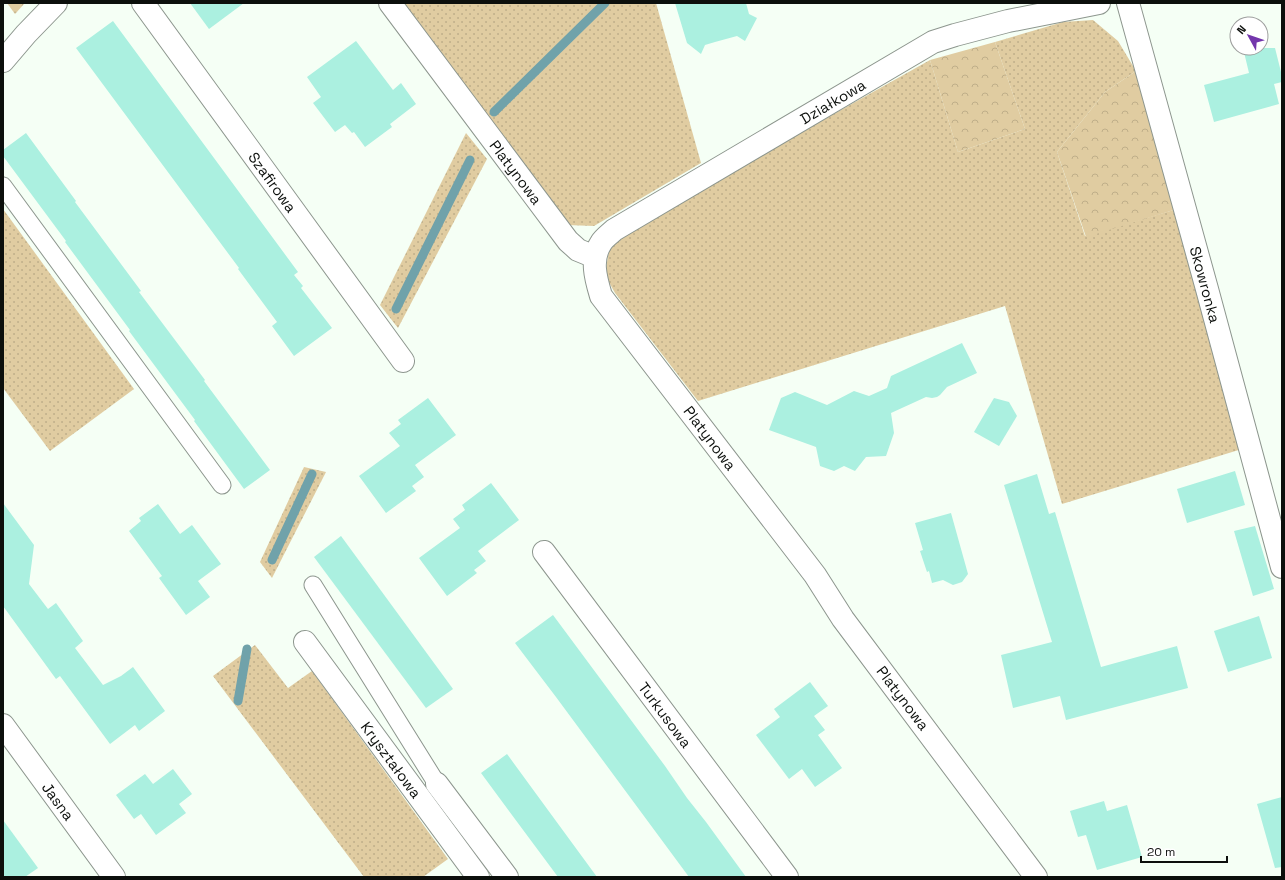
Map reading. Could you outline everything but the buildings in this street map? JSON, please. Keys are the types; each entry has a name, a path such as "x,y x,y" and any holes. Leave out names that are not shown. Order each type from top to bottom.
{"street":[{"path":"3,61 26,34 56,3"},
{"name":"Szafirowa","path":"143,3 403,361"},
{"name":"Platynowa","path":"390,3 568,242 578,250 594,257 596,276 601,296 815,576 848,625 1036,877"},
{"name":"Działkowa","path":"594,257 601,242 614,230 933,42 1008,20 1099,3"},
{"name":"Skowronka","path":"1128,3 1282,567"},
{"name":"Turkusowa","path":"544,552 787,877"},
{"name":"Kryształowa","path":"305,642 478,877"},
{"name":"Jasna","path":"3,725 114,877"},
{"path":"437,784 507,877"}],"lane":[{"path":"3,186 222,485"},
{"path":"313,585 437,784"}],"green space":[{"path":"7,3 25,3 15,14"},
{"path":"404,3 656,3 701,163 594,226 566,225"},
{"path":"1093,20 1118,41 1136,71 1105,92 1057,152 1085,236 1177,209 1242,449 1062,504 1005,306 698,401 615,293 605,275 609,250 622,231 930,60 958,152 1025,129 995,42 1063,22"},
{"path":"995,42 1025,129 958,152 930,60"},
{"path":"1136,71 1177,209 1086,237 1057,152 1105,92"},
{"path":"466,133 487,159 398,328 380,305"},
{"path":"3,209 134,389 50,451 3,388"},
{"path":"304,467 326,472 272,578 260,562"},
{"path":"255,645 288,688 312,671 448,859 423,877 364,877 213,676"}],"waterway":[{"path":"494,112 605,3"},
{"path":"396,309 470,160"},
{"path":"272,560 312,474"},
{"path":"238,701 247,649"}]}
